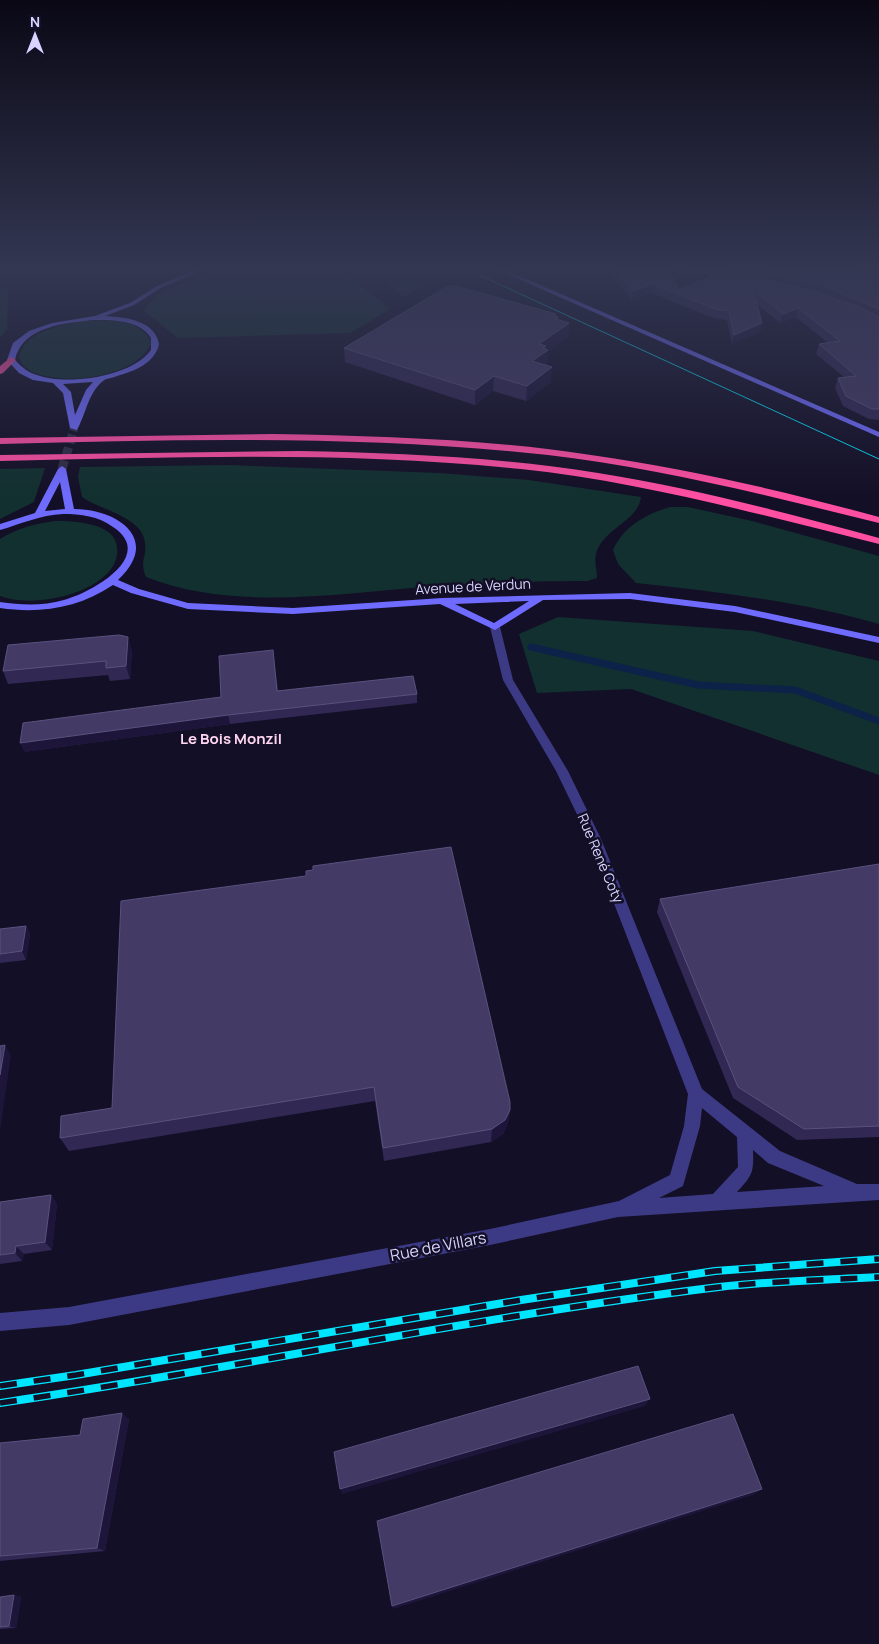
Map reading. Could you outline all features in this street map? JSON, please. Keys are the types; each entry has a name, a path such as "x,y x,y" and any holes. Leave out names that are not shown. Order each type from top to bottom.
{"highway":[{"path":"0,371 11,360"},
{"path":"0,441 277,437 379,439 497,447 578,456 666,470 773,493 879,520"},
{"path":"0,458 194,454 343,455 511,466 596,476 683,492 772,512 879,541"}],"main road":[{"path":"16,345 11,360 14,365 25,374 56,382 101,378 129,370 143,362 153,353 156,345"},
{"path":"672,345 879,435"},
{"path":"56,382 68,392 74,428 90,390 101,378"},
{"path":"39,514 62,469 70,511"},
{"path":"0,527 39,514 70,511 102,517 115,522 128,534 133,548 128,565 113,581 93,593 68,602 41,608 0,606"},
{"name":"Avenue de Verdun","path":"113,581 135,591 188,606 293,611 542,596 630,596 735,609 879,640"},
{"path":"442,601 495,628 542,596"},
{"name":"Avenue de Verdun","path":"836,630 879,646"}],"street":[{"name":"Rue René Coty","path":"495,628 508,680 562,771 595,839 696,1094 774,1158 857,1192"},
{"name":"Rue René Coty","path":"618,1209 677,1180 692,1126 696,1094"},
{"path":"717,1202 746,1170 745,1135"},
{"name":"Rue de Villars","path":"0,1322 79,1314 490,1237 618,1209 879,1192"}],"green space":[{"path":"25,345 149,345 144,354 131,364 114,372 75,378 56,378 39,374 26,368 19,359"},
{"path":"228,465 439,473 529,480 641,497 634,513 600,545 595,557 597,578 587,581 486,583 319,596 248,597 213,594 179,587 146,577 143,567 145,543 142,534 129,520 82,497 78,477 80,467"},
{"path":"45,468 34,502 0,519 0,469"},
{"path":"670,507 688,507 752,521 879,556 879,624 789,603 636,583 618,564 613,550 623,534 637,522 644,517"},
{"path":"55,521 92,525 109,532 117,547 116,558 111,569 90,586 60,597 28,601 0,596 0,539 26,527"},
{"path":"558,617 753,631 879,661 879,775 631,689 537,693 519,634"}],"building":[{"path":"350,345 542,345 546,346 543,348 548,350 532,361 552,367 527,386 494,376 475,390 344,348"},
{"path":"820,345 879,345 879,409 872,409 846,396 838,378 856,376"},
{"path":"119,635 128,637 126,666 106,668 106,661 3,671 8,645"},
{"path":"273,650 277,691 413,676 417,694 228,715 20,743 23,723 221,697 219,656"},
{"path":"451,847 510,1102 510,1110 505,1120 492,1129 383,1148 374,1087 60,1138 61,1116 112,1108 121,901 306,876 306,871 313,870 313,866"},
{"path":"879,864 879,1126 804,1129 738,1087 660,899"},
{"path":"26,926 22,951 0,954 0,929"},
{"path":"5,1045 0,1075 0,1046"},
{"path":"51,1195 45,1242 16,1246 15,1253 0,1255 0,1202"},
{"path":"638,1366 650,1399 340,1489 334,1452"},
{"path":"122,1413 97,1548 0,1556 0,1443 80,1435 83,1419"},
{"path":"733,1414 762,1489 392,1606 377,1521"},
{"path":"14,1595 9,1626 0,1627 0,1597"}],"waterway":[{"path":"531,647 698,685 795,690 879,721"}],"tunnel":[{"path":"62,469 74,429"}],"tram line":[{"path":"631,345 879,459"}],"railway":[{"path":"0,1386 76,1375 521,1300 715,1271 879,1259"},
{"path":"0,1403 539,1312 629,1299 739,1285 879,1277"}],"district":[{"name":"Le Bois Monzil","path":"231,738"}]}
